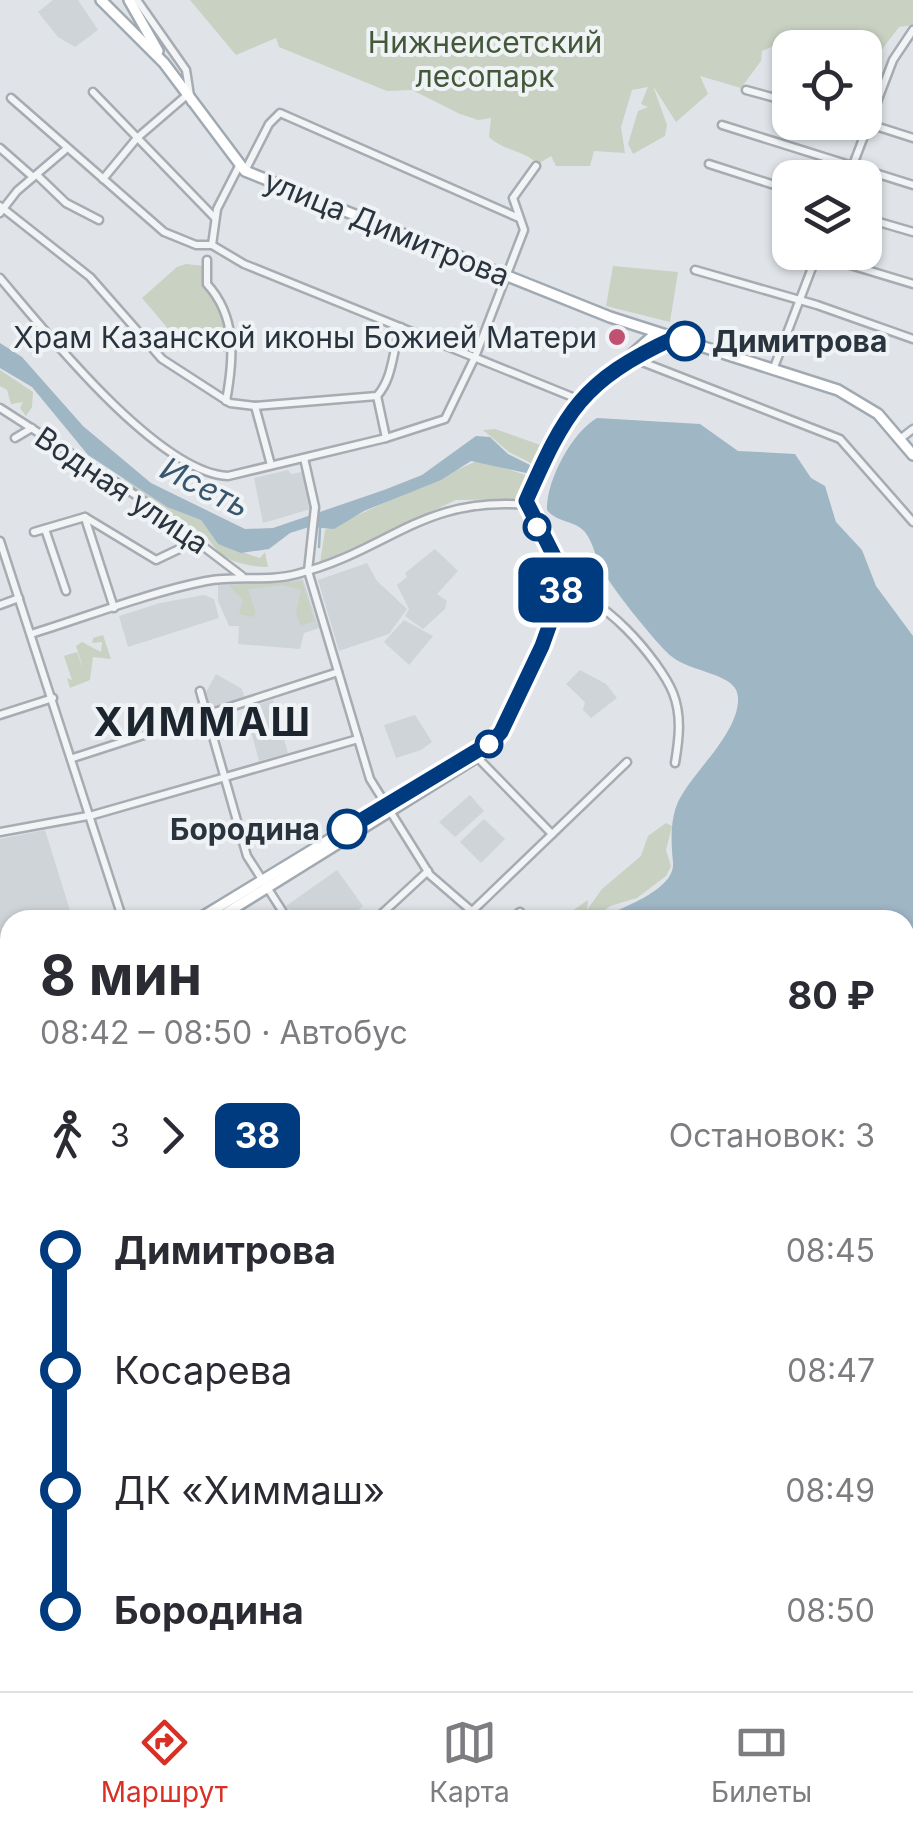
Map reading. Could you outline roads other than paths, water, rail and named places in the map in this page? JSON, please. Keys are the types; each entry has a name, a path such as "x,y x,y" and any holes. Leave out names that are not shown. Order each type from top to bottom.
{"main road":[{"path":"102,0 164,63"},
{"path":"128,0 164,63"},
{"name":"улица Димитрова","path":"164,63 242,168 656,333 858,400 913,455"},
{"path":"388,808 477,757 493,741 538,654 561,593 557,562 526,505 535,480 562,421 580,400 656,333"},
{"path":"628,359 674,338"},
{"path":"217,910 267,883 493,741"},
{"path":"229,910 267,883"}],"street":[{"path":"103,180 138,138 189,99 186,70 138,0"},
{"path":"882,86 913,30"},
{"path":"746,90 772,97"},
{"path":"93,92 215,218"},
{"path":"11,98 65,150 164,232 212,246 232,259 580,400"},
{"path":"212,246 215,218 268,124 280,113 520,219"},
{"path":"722,125 833,160"},
{"path":"882,128 912,136"},
{"path":"0,148 66,203 99,220"},
{"path":"65,150 1,209 90,277 162,359 226,400 255,406 378,396"},
{"path":"708,164 772,184"},
{"path":"0,278 102,396 209,475 228,476 386,438 445,418 475,357 524,230 513,198 536,166"},
{"path":"882,175 913,185"},
{"path":"882,223 913,232"},
{"path":"207,260 207,284 224,303 231,324 226,400"},
{"path":"695,270 802,303 817,304 913,339"},
{"path":"774,370 813,270"},
{"path":"869,270 913,284"},
{"path":"386,438 378,396 392,368 390,358 401,327"},
{"path":"628,359 840,439 913,522"},
{"path":"255,406 271,465"},
{"name":"Водная улица","path":"0,408 9,418 32,428 198,540 243,577"},
{"path":"14,438 32,428"},
{"path":"900,439 913,429"},
{"path":"304,458 315,507 308,570 370,779 428,871 468,910"},
{"path":"31,634 188,586 243,577 286,576 344,560 412,522 459,506 484,502 526,505"},
{"path":"85,517 114,608"},
{"path":"34,532 85,517 156,560 198,540"},
{"path":"45,528 66,592"},
{"path":"0,541 121,910"},
{"path":"561,593 593,599 640,645 668,682 678,714 675,763"},
{"path":"0,606 19,598"},
{"path":"74,758 338,672"},
{"path":"200,692 248,856 282,910"},
{"path":"0,715 53,698"},
{"path":"0,832 92,815 358,739"},
{"path":"477,757 552,834"},
{"path":"472,910 627,762"},
{"path":"387,910 428,871"}],"water":[{"path":"0,343 22,357 83,426 151,483 245,529 273,528 422,475 476,436 490,437 508,454 538,469 535,475 471,461 441,480 364,511 334,529 309,527 290,533 269,549 241,553 218,544 201,520 167,507 88,455 32,387 0,368"},
{"path":"597,418 700,424 738,451 795,454 811,478 825,486 836,522 862,550 876,586 913,636 913,910 618,910 656,890 671,872 675,809 724,738 737,711 738,697 736,689 722,678 671,656 613,587 585,532 547,510 551,485 562,458"}],"waterway":[{"path":"319,547 320,529"}],"place":[{"name":"Храм Казанской иконы Божией Матери","path":"617,337"},
{"name":"Димитрова","path":"685,341"},
{"name":"Бородина","path":"347,829"}],"district":[{"name":"ХИММАШ","path":"203,721"}],"park label":[{"name":"Нижнеисетский лесопарк","path":"485,59"}],"water label":[{"name":"Исеть","path":"205,487"}]}
